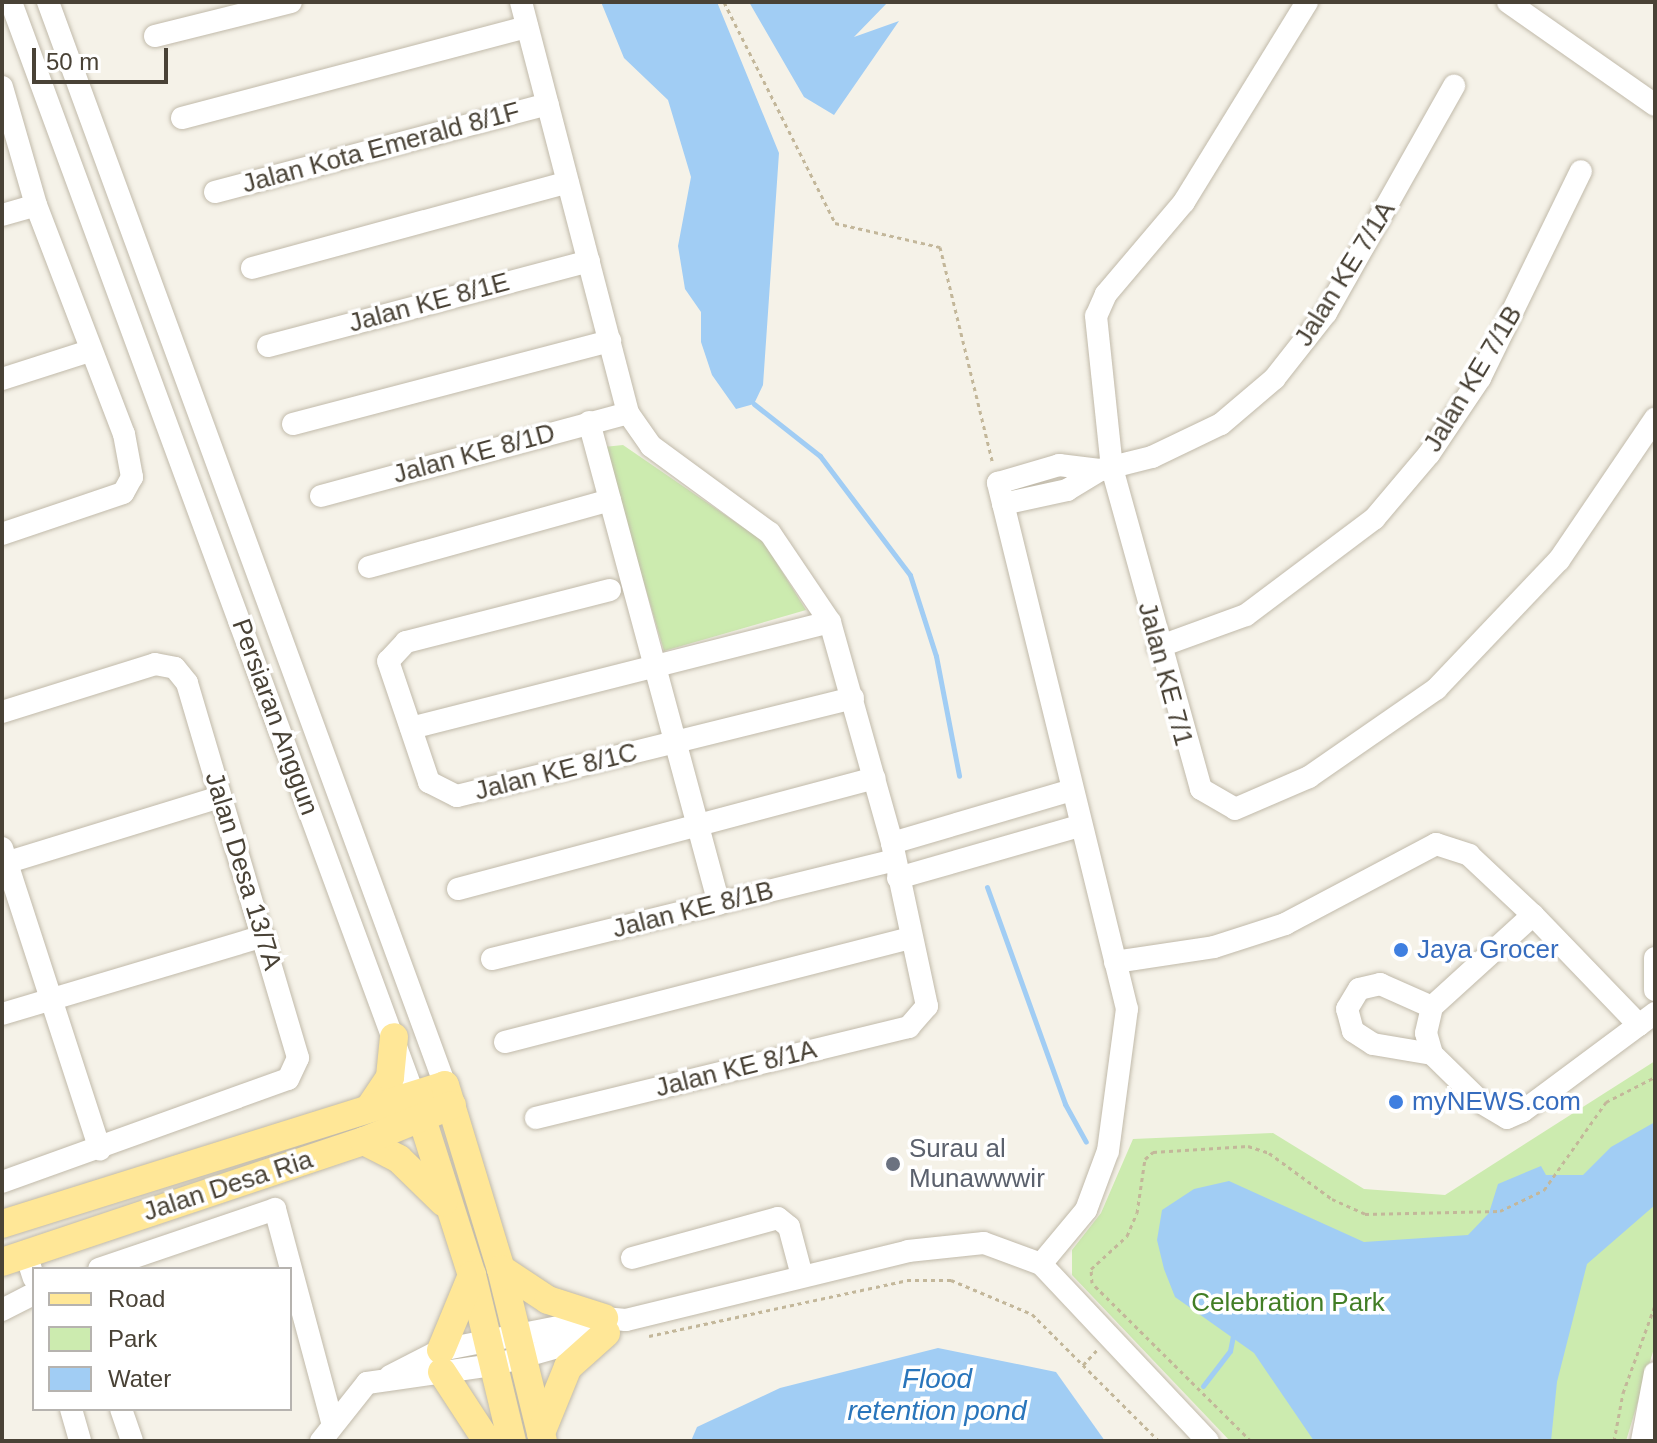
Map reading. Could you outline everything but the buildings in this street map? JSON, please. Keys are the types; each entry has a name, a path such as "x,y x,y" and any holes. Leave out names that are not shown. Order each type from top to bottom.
{"main road":[{"path":"370,1107 387,1085 394,1037"},
{"name":"Jalan Desa Ria","path":"2,1224 370,1107 418,1105 449,1095"},
{"name":"Persiaran Anggun","path":"449,1095 501,1269 542,1437"},
{"name":"Jalan Desa Ria","path":"21,1265 364,1141 418,1105"},
{"name":"Persiaran Anggun","path":"418,1105 444,1202 472,1275 512,1441"},
{"path":"364,1141 399,1159 444,1202"},
{"path":"501,1269 548,1300 618,1327"},
{"path":"472,1275 441,1361 487,1441"},
{"path":"542,1437 568,1367 618,1327"}],"street":[{"name":"Persiaran Anggun","path":"11,2 418,1105"},
{"name":"Persiaran Anggun","path":"48,2 449,1095"},
{"path":"155,36 291,2"},
{"path":"505,1042 911,938 874,778 830,622 770,533 651,446 628,413 521,2"},
{"name":"Jalan KE 7/1","path":"1307,2 1184,202 1106,294 1096,343 1106,469 1192,771 1208,795 1235,809 1309,777 1436,689 1494,633 1597,510 1655,419"},
{"path":"1508,2 1655,105"},
{"path":"182,118 527,27"},
{"name":"Jalan KE 7/1A","path":"1106,469 1152,457 1221,424 1274,379 1326,313 1454,86"},
{"path":"2,87 36,205 89,351 124,434 132,477 123,493 2,534"},
{"name":"Jalan Kota Emerald 8/1F","path":"215,192 548,104"},
{"name":"Jalan KE 7/1B","path":"1158,647 1246,615 1374,519 1429,454 1480,378 1581,171"},
{"path":"252,268 568,182"},
{"path":"2,215 36,205"},
{"name":"Jalan KE 8/1E","path":"268,346 589,261"},
{"path":"293,424 610,341"},
{"path":"2,379 89,351"},
{"name":"Jalan KE 8/1D","path":"321,496 628,413"},
{"path":"589,422 650,663 700,825 719,904"},
{"path":"1041,1264 1086,1210 1108,1151 1127,1009 1069,791 1000,494 1059,465 1106,469"},
{"path":"369,567 610,500"},
{"name":"Jalan KE 8/1C","path":"610,590 406,642 388,661 429,782 457,796 853,698"},
{"path":"411,728 650,663 830,622"},
{"name":"Jalan Desa 13/7A","path":"2,712 155,664 175,668 187,683 298,1058 288,1079 100,1149"},
{"path":"458,889 874,778"},
{"path":"895,860 946,828 1069,791"},
{"path":"2,1182 100,1149 4,858 220,797"},
{"path":"895,860 956,861 1079,826"},
{"path":"1115,962 1214,947 1285,924 1436,844 1469,855 1647,1019 1507,1118 1482,1103 1432,1054 1426,1033 1432,1007 1533,915"},
{"name":"Jalan KE 8/1B","path":"492,959 895,860"},
{"path":"2,1014 264,936"},
{"name":"Jalan KE 8/1A","path":"536,1118 909,1027 927,1006 911,938"},
{"path":"1655,958 1655,990"},
{"path":"1432,1007 1380,984 1359,989 1347,1009 1353,1031 1373,1044 1432,1054"},
{"path":"105,1267 275,1209 288,1267"},
{"path":"632,1258 778,1218 789,1227 802,1276"},
{"path":"326,1431 367,1383 441,1361 491,1354 618,1327 802,1276 908,1251 984,1243 1041,1264 1208,1441"},
{"path":"292,1283 326,1431"},
{"path":"2,1310 32,1295"},
{"path":"1642,1440 1655,1373"},
{"path":"72,1411 80,1441"},
{"path":"122,1411 132,1441"}],"path":[{"path":"724,2 835,223 940,247 1000,494"},
{"path":"1251,1441 1092,1283 1091,1269 1132,1225 1145,1159 1153,1152 1248,1146 1269,1153 1332,1199 1365,1214 1475,1214 1500,1211 1544,1190 1606,1102 1655,1077"},
{"path":"618,1327 907,1280 951,1280 1032,1314 1159,1441"},
{"path":"1614,1441 1623,1393 1655,1305"}],"green space":[{"path":"623,445 763,541 806,610 664,651 604,447"},
{"name":"Celebration Park","path":"1655,1061 1655,1345 1626,1441 1230,1441 1072,1275 1072,1250 1101,1213 1133,1139 1273,1133 1364,1189 1445,1195"}],"water":[{"path":"601,2 717,2 779,153 763,385 754,404 736,409 712,375 701,342 701,312 685,289 678,246 691,177 668,100 624,58"},
{"path":"749,2 888,2 854,37 899,21 834,115 804,97"},
{"path":"1655,1122 1655,1205 1587,1264 1557,1382 1551,1441 1314,1441 1254,1353 1175,1297 1164,1269 1157,1240 1162,1210 1194,1189 1229,1181 1364,1242 1468,1235 1489,1213 1498,1184 1541,1166 1546,1175 1583,1175 1611,1147"},
{"name":"Flood retention pond","path":"938,1348 1056,1372 1105,1441 691,1441 697,1427 780,1388"}],"waterway":[{"path":"754,404 820,456 910,575 936,656 959,776"},
{"path":"987,887 1065,1104 1086,1142"},
{"path":"1203,1386 1230,1351 1234,1331"}],"place":[{"name":"Jaya Grocer","path":"1401,950"},
{"name":"myNEWS.com","path":"1396,1102"},
{"name":"Surau al Munawwwir","path":"893,1164"}]}
